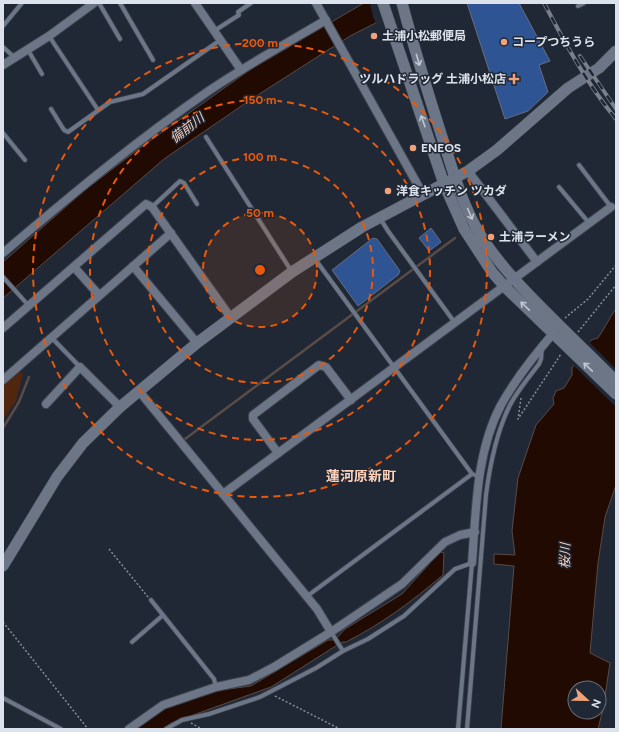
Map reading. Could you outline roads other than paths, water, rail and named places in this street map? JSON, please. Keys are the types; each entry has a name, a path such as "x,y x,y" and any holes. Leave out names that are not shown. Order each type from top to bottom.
{"street":[{"path":"3,65 49,36 94,3"},
{"path":"195,3 241,70"},
{"path":"316,3 422,194"},
{"path":"383,3 444,184 455,211 471,242 505,287 616,381"},
{"path":"403,6 422,75 455,178 480,234 514,280 616,394"},
{"path":"3,253 92,177 167,121 241,70 327,21"},
{"path":"3,566 61,471 83,443 120,407 139,391 197,343 314,257 380,217 468,171 512,138 568,88 599,68 616,51"},
{"path":"468,171 537,262"},
{"path":"3,328 146,204 152,207 231,318"},
{"path":"223,494 505,287 610,207"},
{"path":"3,380 51,336 171,233"},
{"path":"133,266 197,343"},
{"path":"74,267 99,295"},
{"path":"472,562 475,532 476,476 500,406 517,380 542,347 559,332"},
{"path":"278,453 253,419 253,415 319,365 326,367 351,400"},
{"path":"46,404 80,368 120,407"},
{"path":"139,391 306,597 332,634"},
{"path":"129,729 163,705 216,688 249,680 332,634 402,584 445,542 460,535 475,532"}],"lane":[{"path":"3,26 22,3"},
{"path":"99,3 120,39"},
{"path":"120,3 153,60"},
{"path":"214,31 240,15 238,12 251,3"},
{"path":"578,6 584,3"},
{"path":"49,36 98,110"},
{"path":"51,109 64,130 68,132 110,102 143,94 220,41"},
{"path":"3,47 16,58"},
{"path":"28,50 42,74"},
{"path":"3,133 25,160"},
{"path":"206,137 292,272"},
{"path":"579,165 610,207"},
{"path":"152,207 180,180 184,183 197,204"},
{"path":"559,188 589,223"},
{"path":"380,217 388,232 455,323"},
{"path":"306,597 476,476 314,257"},
{"path":"3,277 29,306"},
{"path":"51,336 80,368"},
{"path":"467,729 486,495 490,468 497,440 510,405 539,364 542,347"},
{"path":"166,729 185,719 216,712 260,697 316,668 343,651 368,639 404,616 455,569 472,562 458,729"},
{"path":"150,600 214,679 216,688"},
{"path":"132,642 162,616"},
{"path":"332,634 343,651"},
{"path":"3,698 61,729"}],"water":[{"name":"備前川","path":"364,3 415,3 350,36 253,98 164,159 3,298 3,262 85,190 140,148 251,69"},
{"name":"桜川","path":"616,309 616,485 605,517 598,563 590,653 610,663 607,683 607,680 567,680 567,720 600,720 598,729 501,729 514,566 494,564 494,554 515,555 512,531 518,478 536,425 554,404 553,398 556,391 564,388 572,375 572,368 591,340 598,338"},
{"path":"440,552 444,553 443,575 420,594 396,612 372,627 346,642 342,642 271,687 171,723 163,729 135,729 158,711 182,702 213,691 251,686 328,640 335,640 345,629 402,594"}],"waterway":[{"path":"185,439 455,238"},
{"path":"3,428 19,402 29,377"}],"railway":[{"path":"544,3 568,48 595,92 616,119"},
{"path":"580,56 616,109"}],"place":[{"name":"土浦小松郵便局","path":"374,36"},
{"name":"コープつちうら","path":"504,42"},
{"name":"ツルハドラッグ 土浦小松店","path":"514,79"},
{"name":"ENEOS","path":"413,148"},
{"name":"洋食キッチン ツカダ","path":"388,191"},
{"name":"土浦ラーメン","path":"491,237"}],"district":[{"name":"蓮河原新町","path":"361,476"}]}
